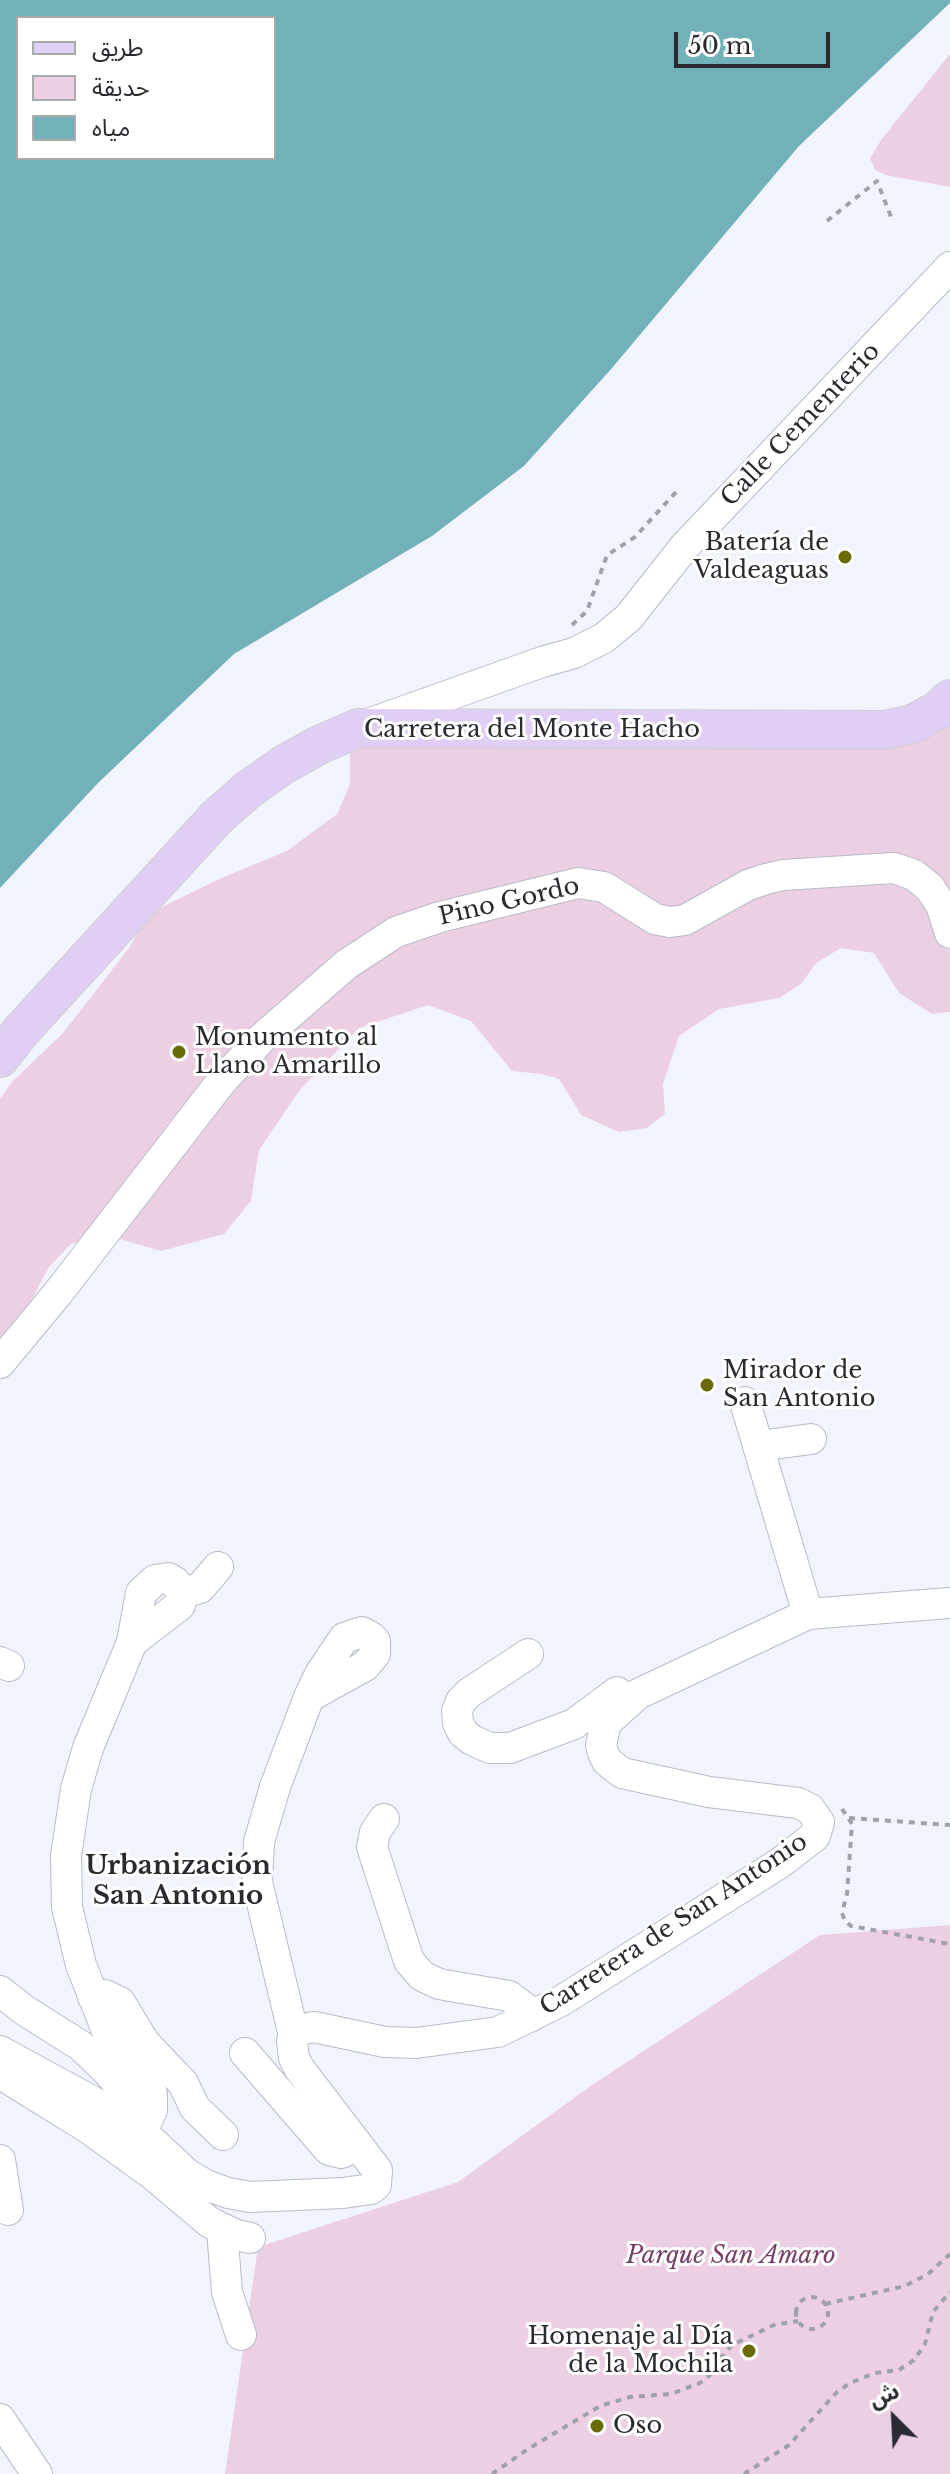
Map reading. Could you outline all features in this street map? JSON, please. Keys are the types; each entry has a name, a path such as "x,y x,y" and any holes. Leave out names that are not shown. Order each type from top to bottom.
{"main road":[{"name":"Carretera del Monte Hacho","path":"0,1058 217,817 283,765 358,728 885,730 912,724 937,711 950,699"}],"street":[{"name":"Calle Cementerio","path":"358,728 574,653 604,638 629,617 685,546 950,267"},
{"name":"Pino Gordo","path":"0,1363 221,1082 262,1038 347,964 396,932 440,917 578,883 604,887 655,919 670,922 685,920 748,885 766,879 783,875 894,868 914,875 930,888 941,905 950,933"},
{"path":"745,1402 808,1614"},
{"path":"759,1446 811,1439"},
{"path":"145,2125 153,2102 149,2086 117,2047 93,1997 71,1932 66,1894 66,1856 76,1789 88,1748 132,1642 137,1608 145,1587 155,1580 168,1578 182,1593 200,1588 218,1567"},
{"name":"Carretera de San Antonio","path":"294,2036 299,2030 314,2027 385,2042 416,2043 498,2032 561,2001 780,1863 807,1844 818,1830 816,1816 798,1803 709,1792 622,1773 603,1753 603,1731 612,1715 638,1694 808,1614 950,1603"},
{"path":"528,1654 461,1701 457,1711 458,1723 463,1733 472,1740 490,1748 510,1748 574,1724 621,1690 638,1694"},
{"path":"0,1991 88,2052 187,2174 228,2193 250,2197 371,2189 379,2178 377,2170 299,2068 292,2047 294,2036 261,1906 257,1861 259,1842 275,1787 309,1697"},
{"path":"384,1819 375,1832 372,1847 409,1961 422,1976 439,1984 509,1996 525,2008 530,2017"},
{"path":"93,1997 105,1995 120,2002 144,2042 183,2083 195,2108 223,2135"},
{"path":"245,2053 329,2150 341,2153 357,2146"},
{"path":"3,2065 95,2117 236,2234 227,2292 241,2335"},
{"path":"95,2117 145,2125"},
{"path":"0,2160 8,2210"},
{"path":"0,2419 37,2474"}],"path":[{"path":"827,221 877,181 893,222"},
{"path":"563,633 587,611 607,555 635,537 676,492"},
{"path":"849,1818 950,1825"},
{"path":"825,2304 827,2314 820,2326 805,2327 798,2321 797,2306 804,2299 813,2297 825,2304 905,2286 928,2274 950,2254"},
{"path":"744,2474 789,2445 837,2392 850,2383 875,2373 899,2370 914,2360 925,2344 933,2312 950,2292"},
{"path":"492,2474 600,2406 630,2397 671,2394 700,2383 716,2370 719,2360 732,2345 774,2325 798,2321"}],"green space":[{"path":"950,54 950,187 885,175 875,170 870,159 881,140"},
{"path":"950,683 950,1012 932,1014 899,993 874,953 841,948 816,963 801,984 779,998 719,1009 679,1036 663,1084 665,1114 647,1128 619,1132 581,1115 559,1079 512,1071 471,1021 428,1005 359,1028 299,1091 259,1150 251,1201 224,1234 161,1251 106,1235 71,1244 49,1267 16,1329 0,1347 0,1099 11,1083 63,1033 154,911 219,879 287,851 337,814 350,784 350,754 362,735 896,715"},
{"name":"Parque San Amaro","path":"950,1925 950,2474 225,2474 258,2247 458,2182 592,2085 820,1935"}],"water":[{"path":"0,0 950,0 799,146 612,368 524,466 432,536 234,654 98,783 0,888"}],"place":[{"name":"Batería de Valdeaguas","path":"845,557"},
{"name":"Monumento al Llano Amarillo","path":"179,1052"},
{"name":"Mirador de San Antonio","path":"707,1385"},
{"name":"Homenaje al Día de la Mochila","path":"749,2351"},
{"name":"Oso","path":"597,2426"}],"district":[{"name":"Urbanización San Antonio","path":"178,1882"}]}
